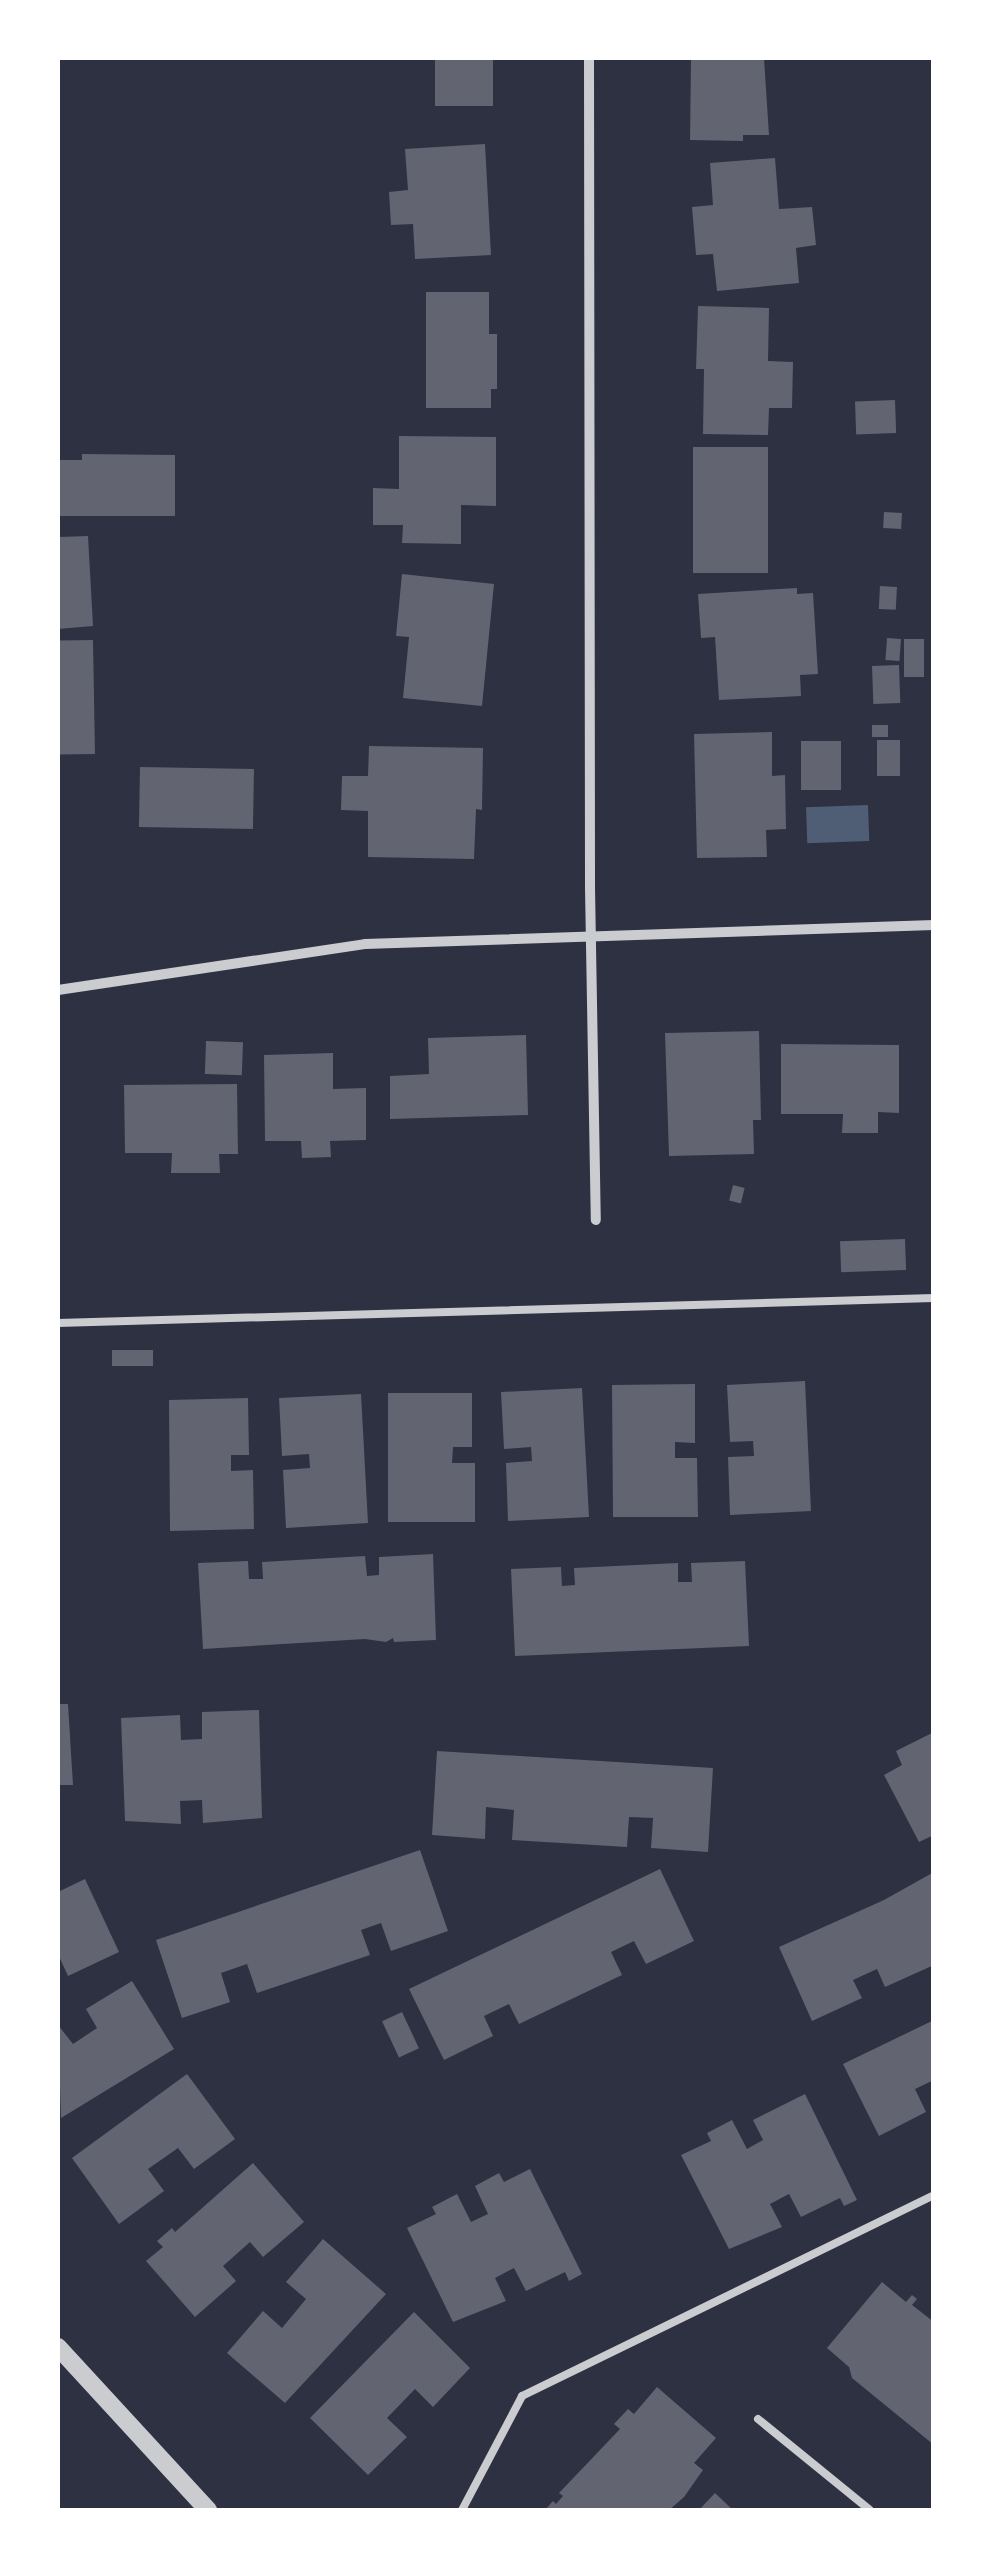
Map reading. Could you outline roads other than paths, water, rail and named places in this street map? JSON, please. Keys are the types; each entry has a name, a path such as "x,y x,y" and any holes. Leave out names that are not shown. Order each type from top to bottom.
{"street":[{"path":"588,58 591,933 596,1220"},
{"path":"58,990 365,944 591,933 934,925"},
{"path":"58,2346 208,2510"}],"lane":[{"path":"58,1322 934,1298"},
{"path":"462,2510 522,2396 934,2195"},
{"path":"758,2419 870,2510"}],"water":[{"path":"868,805 869,841 807,843 806,807"}]}
